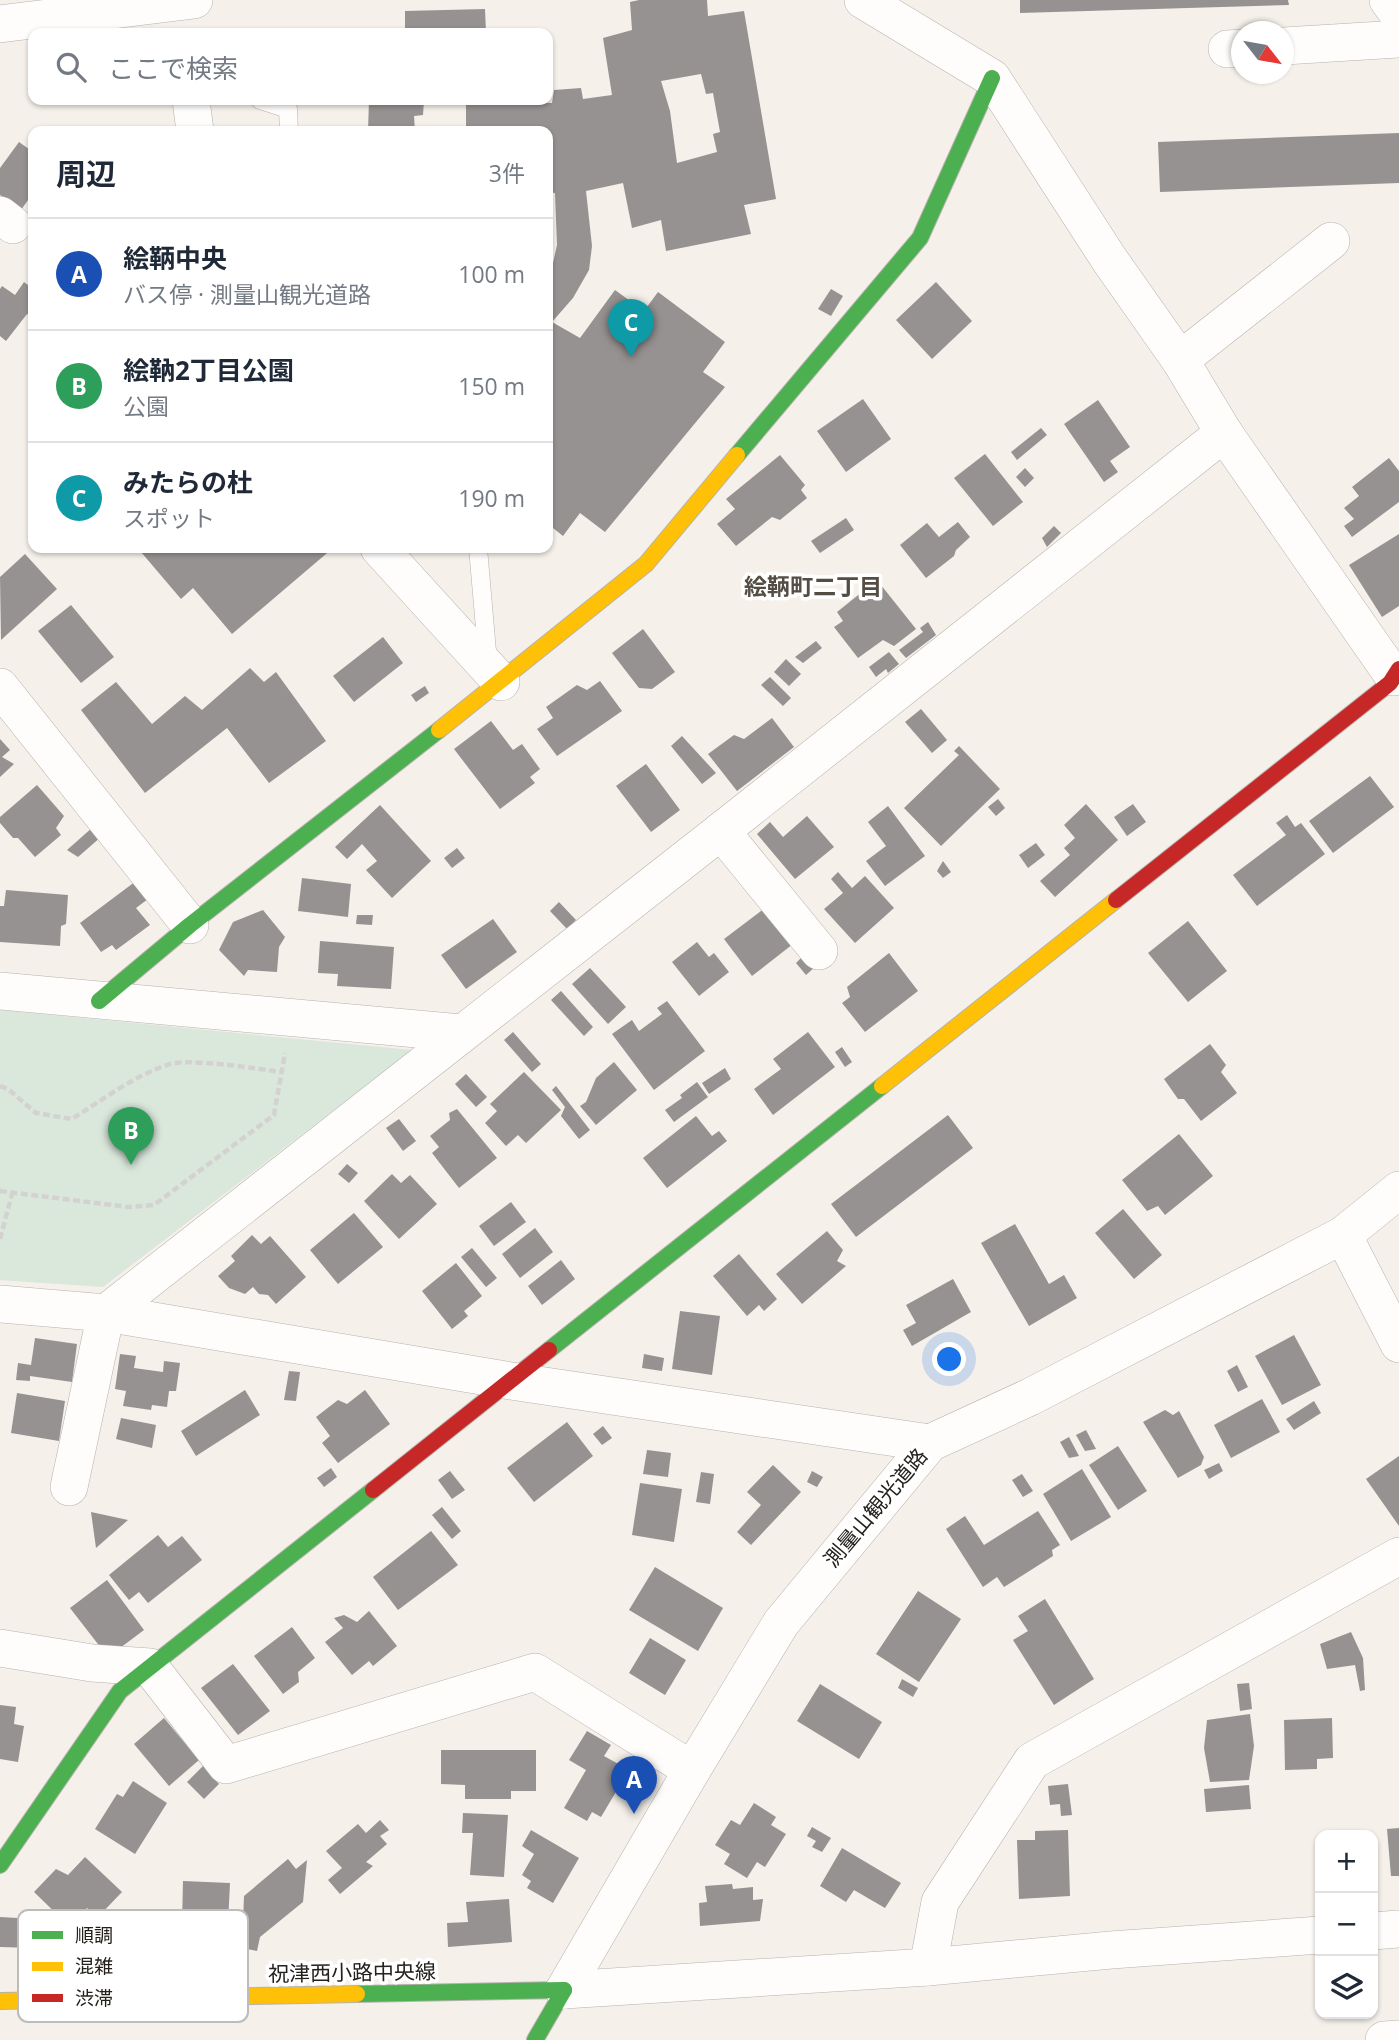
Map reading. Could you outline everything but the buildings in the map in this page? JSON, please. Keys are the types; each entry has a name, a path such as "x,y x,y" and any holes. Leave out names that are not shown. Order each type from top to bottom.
{"street":[{"path":"0,1865 120,1691 1395,684 1224,433 1180,360 1109,259 992,78 863,0"},
{"path":"1388,0 1399,15"},
{"path":"1,21 186,12"},
{"path":"1294,45 1399,39"},
{"path":"99,1001 495,675 646,564 920,238 992,78"},
{"path":"192,105 194,126"},
{"path":"1180,360 1331,241"},
{"path":"69,1487 106,1313 1224,433"},
{"path":"384,553 495,675"},
{"path":"0,687 190,925"},
{"path":"721,831 819,951"},
{"path":"0,991 461,1033"},
{"name":"測量山観光道路","path":"564,1990 781,1623 930,1443 1030,1397 1343,1235 1399,1190"},
{"path":"1343,1235 1399,1344"},
{"path":"0,1304 106,1313 511,1381 930,1443"},
{"path":"928,1967 940,1902 1032,1760 1399,1556"},
{"path":"0,1648 92,1663 150,1668 226,1765 535,1672 692,1770"},
{"path":"1378,1931 1399,1929"},
{"path":"535,2040 564,1990 928,1967 1315,1935"},
{"name":"祝津西小路中央線","path":"248,1996 564,1990"},
{"name":"祝津西小路中央線","path":"0,2001 18,2001"},
{"path":"1384,2040 1399,2039"}],"lane":[{"path":"276,105 288,109 289,126"},
{"path":"479,553 495,675"}],"path":[{"path":"0,1191 128,1207 154,1205 274,1115 287,1042"},
{"path":"0,1086 36,1113 72,1119 131,1083 169,1064 189,1062 282,1072"},
{"path":"0,1239 12,1194"}],"shaded area":[{"path":"0,1010 412,1050 103,1287 0,1280"}],"traffic: fast":[{"path":"737,455 920,238 992,78"},
{"path":"99,1001 190,925 439,730"},
{"path":"549,1350 882,1086"},
{"path":"0,1865 120,1691 373,1490"},
{"path":"357,1994 564,1990"},
{"path":"535,2040 564,1990"}],"traffic: slow":[{"path":"439,730 646,564 737,455"},
{"path":"882,1086 1116,900"},
{"path":"248,1996 357,1994"},
{"path":"0,2001 18,2001"}],"traffic: jam":[{"path":"1116,900 1390,683 1399,669"},
{"path":"373,1490 549,1350"}],"place":[{"name":"みたらの杜","path":"631,357"},
{"name":"絵靹2丁目公園","path":"131,1165"},
{"name":"絵鞆中央","path":"634,1814"}],"district":[{"name":"絵鞆町二丁目","path":"813,587"}]}
